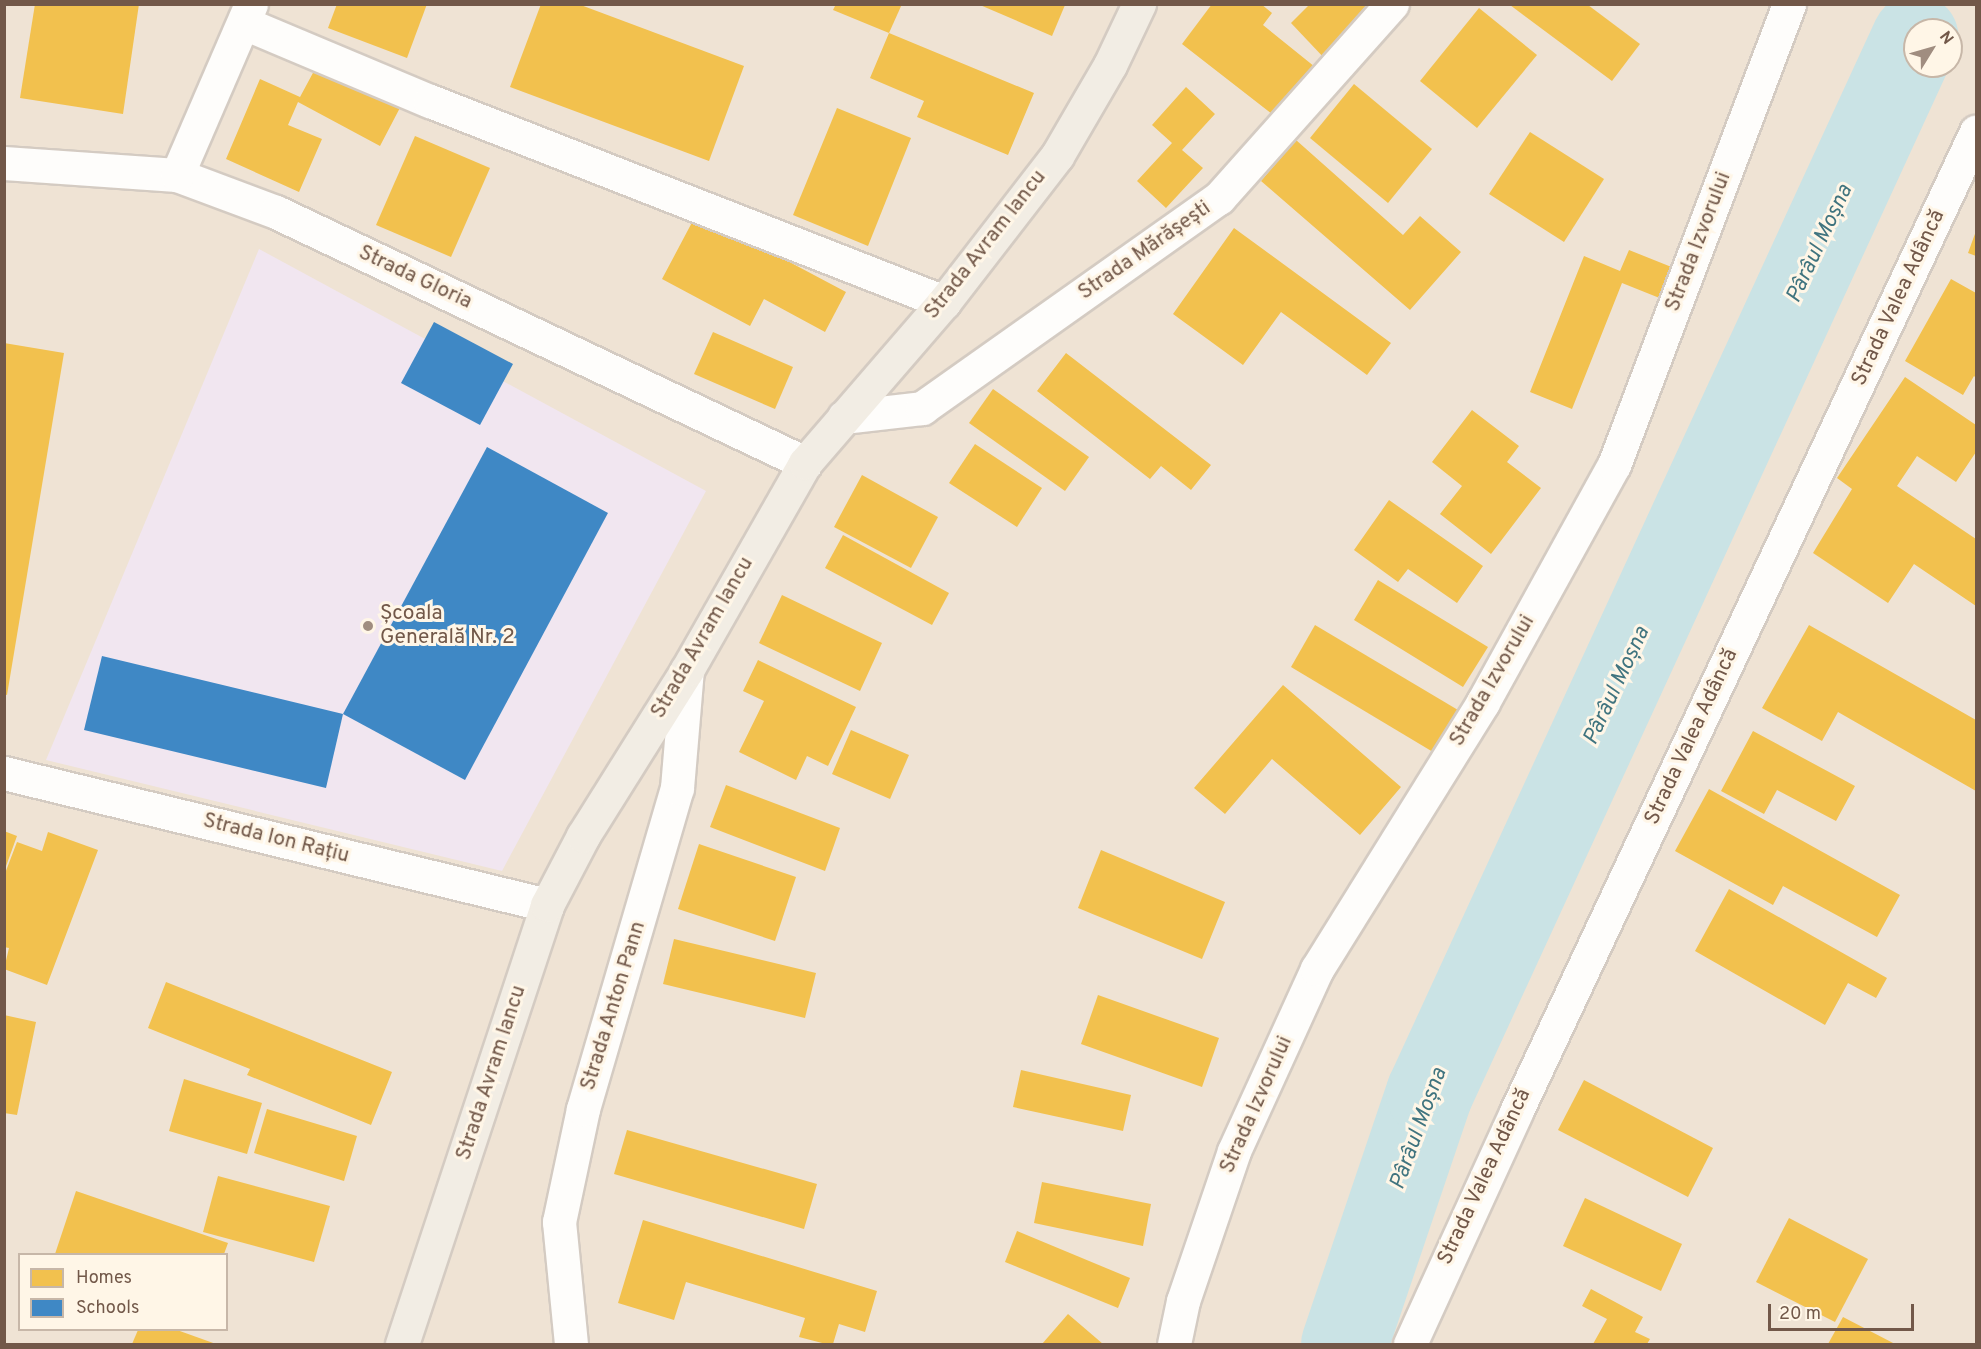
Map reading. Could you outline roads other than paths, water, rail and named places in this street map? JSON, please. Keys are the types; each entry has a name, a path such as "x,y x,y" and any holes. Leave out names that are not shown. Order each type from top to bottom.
{"main road":[{"name":"Strada Avram Iancu","path":"402,1344 547,905 583,836 687,670 805,463 944,302 1057,156 1110,65 1139,4"}],"street":[{"name":"Strada Mărășești","path":"844,417 921,408 1220,198 1392,4"},
{"name":"Strada Izvorului","path":"1174,1344 1183,1300 1234,1151 1317,969 1483,702 1614,465 1789,4"},
{"path":"177,175 248,14 430,101 944,302"},
{"name":"Strada Valea Adâncă","path":"1410,1344 1516,1112 1977,132"},
{"name":"Strada Gloria","path":"4,163 177,175 276,212 805,463"},
{"name":"Strada Anton Pann","path":"571,1344 559,1222 583,1109 677,788 687,670"},
{"name":"Strada Ion Rațiu","path":"4,773 547,905"}],"waterway":[{"name":"Pârâul Moșna","path":"1344,1344 1429,1093 1903,63"}],"place":[{"name":"Școala Generală Nr. 2","path":"368,626"}]}
